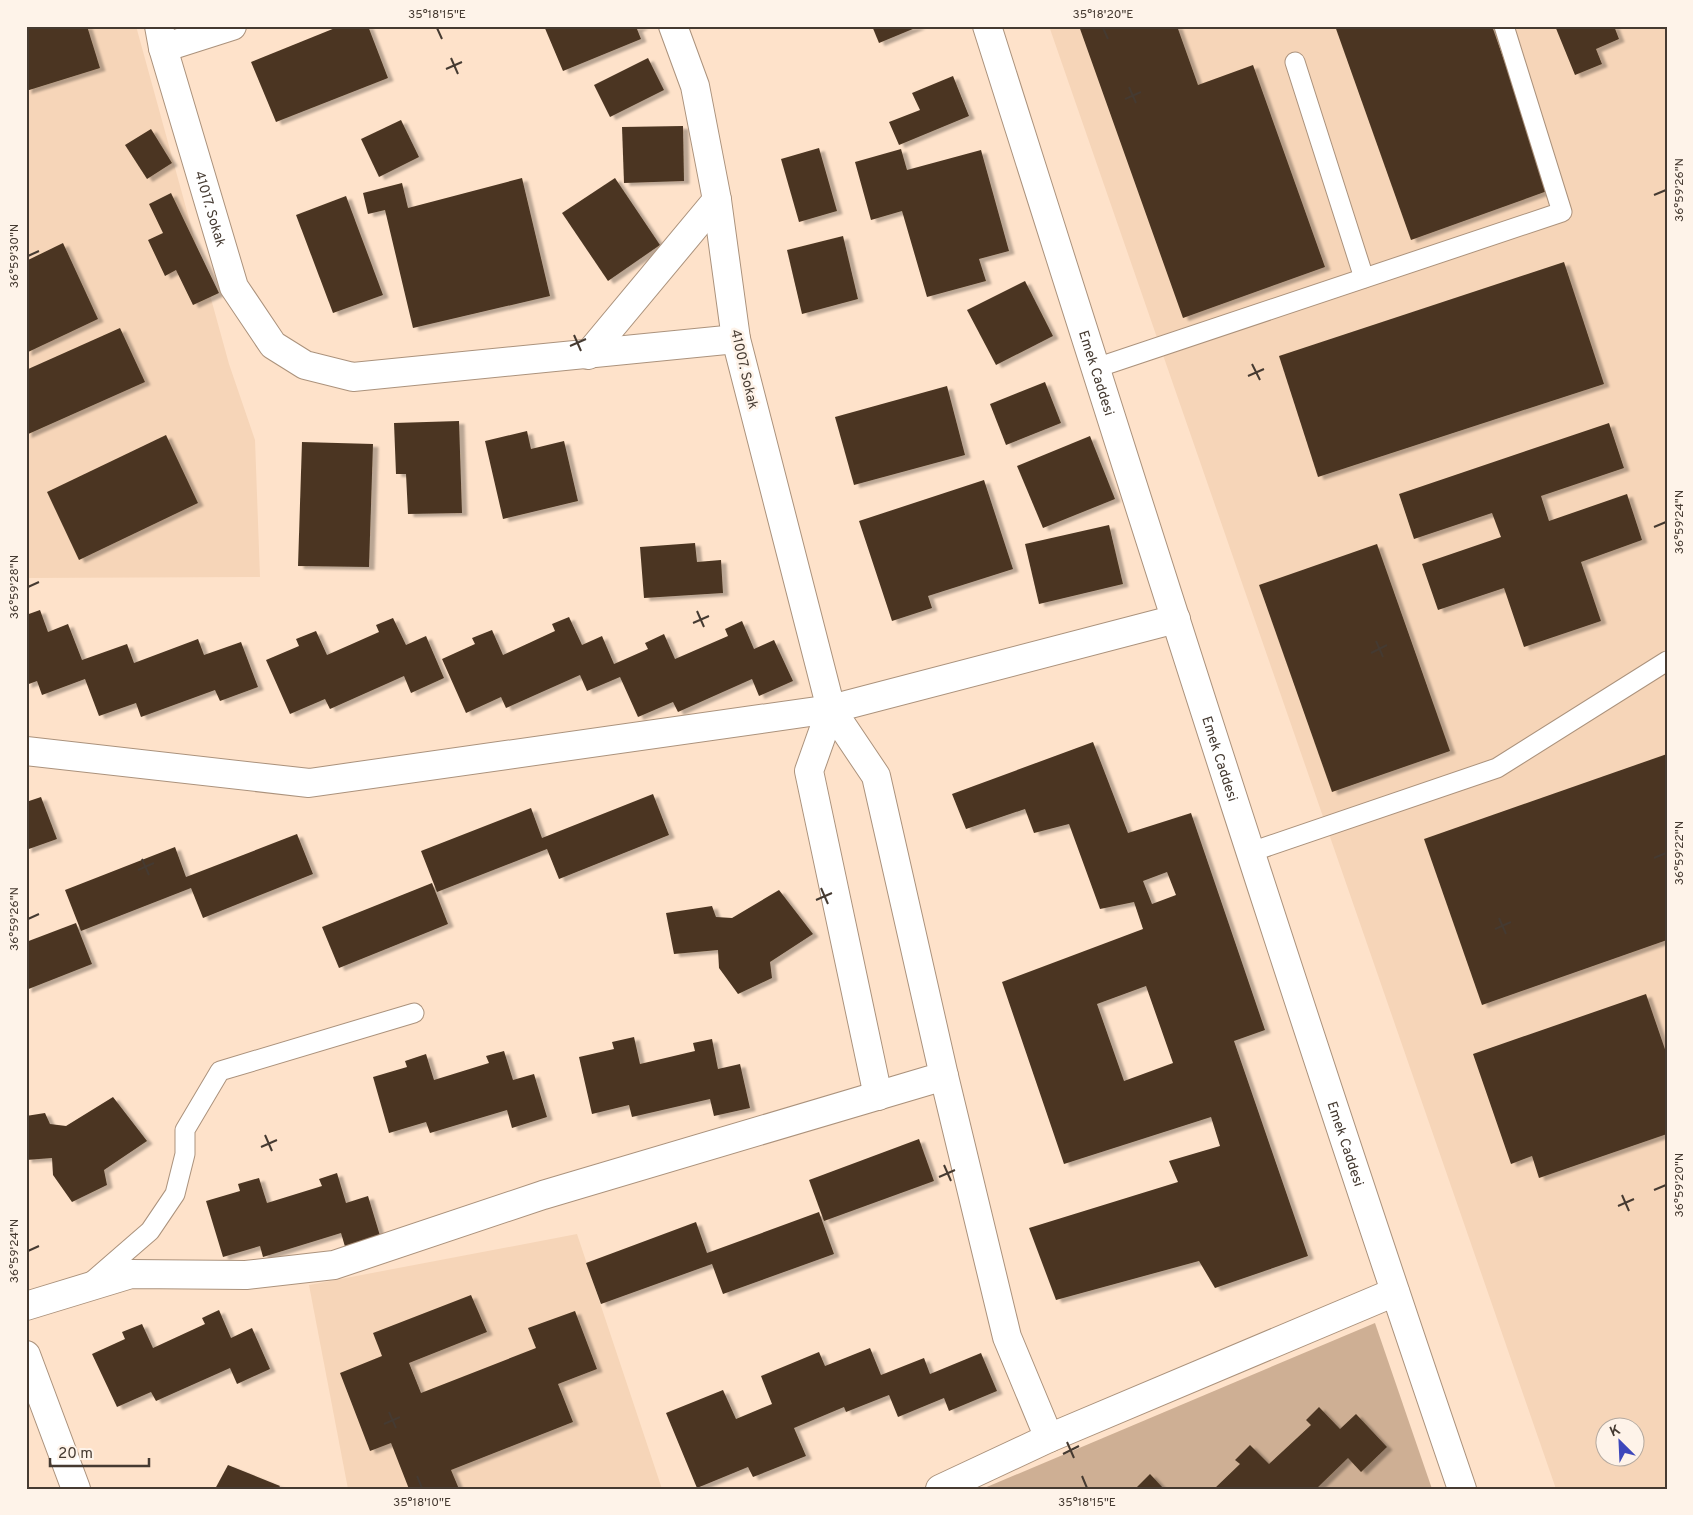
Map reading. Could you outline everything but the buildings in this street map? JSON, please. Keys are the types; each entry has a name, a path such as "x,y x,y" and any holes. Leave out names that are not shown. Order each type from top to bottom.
{"street":[{"path":"161,37 232,26"},
{"name":"41007. Sokak","path":"673,26 694,86 718,200 736,339 831,709 876,776 944,1076 1007,1337 1049,1438"},
{"name":"Emek Caddesi","path":"987,26 1251,852 1395,1292 1462,1489"},
{"name":"41017. Sokak","path":"161,37 234,287 273,345 305,366 353,377 588,355"},
{"path":"588,355 718,200"},
{"path":"588,355 736,339"},
{"path":"26,751 310,783 831,709 1176,619"},
{"path":"831,709 808,771 878,1096"},
{"path":"26,1306 131,1274 246,1275 334,1265 543,1195 944,1076"},
{"path":"940,1489 1049,1438 1395,1292"},
{"path":"26,1355 76,1489"}],"lane":[{"path":"1096,368 1562,212 1504,26"},
{"path":"1295,62 1364,278"},
{"path":"1251,852 1497,768 1667,661"},
{"path":"84,1289 150,1231 175,1194 185,1154 185,1130 220,1071 414,1013"}],"shaded area":[{"path":"26,26 136,26 229,364 255,440 260,577 26,578"},
{"path":"1049,26 1667,26 1667,1489 1556,1489"},
{"path":"577,1234 662,1489 348,1489 309,1285"},
{"path":"1375,1323 1432,1489 982,1489"}]}
